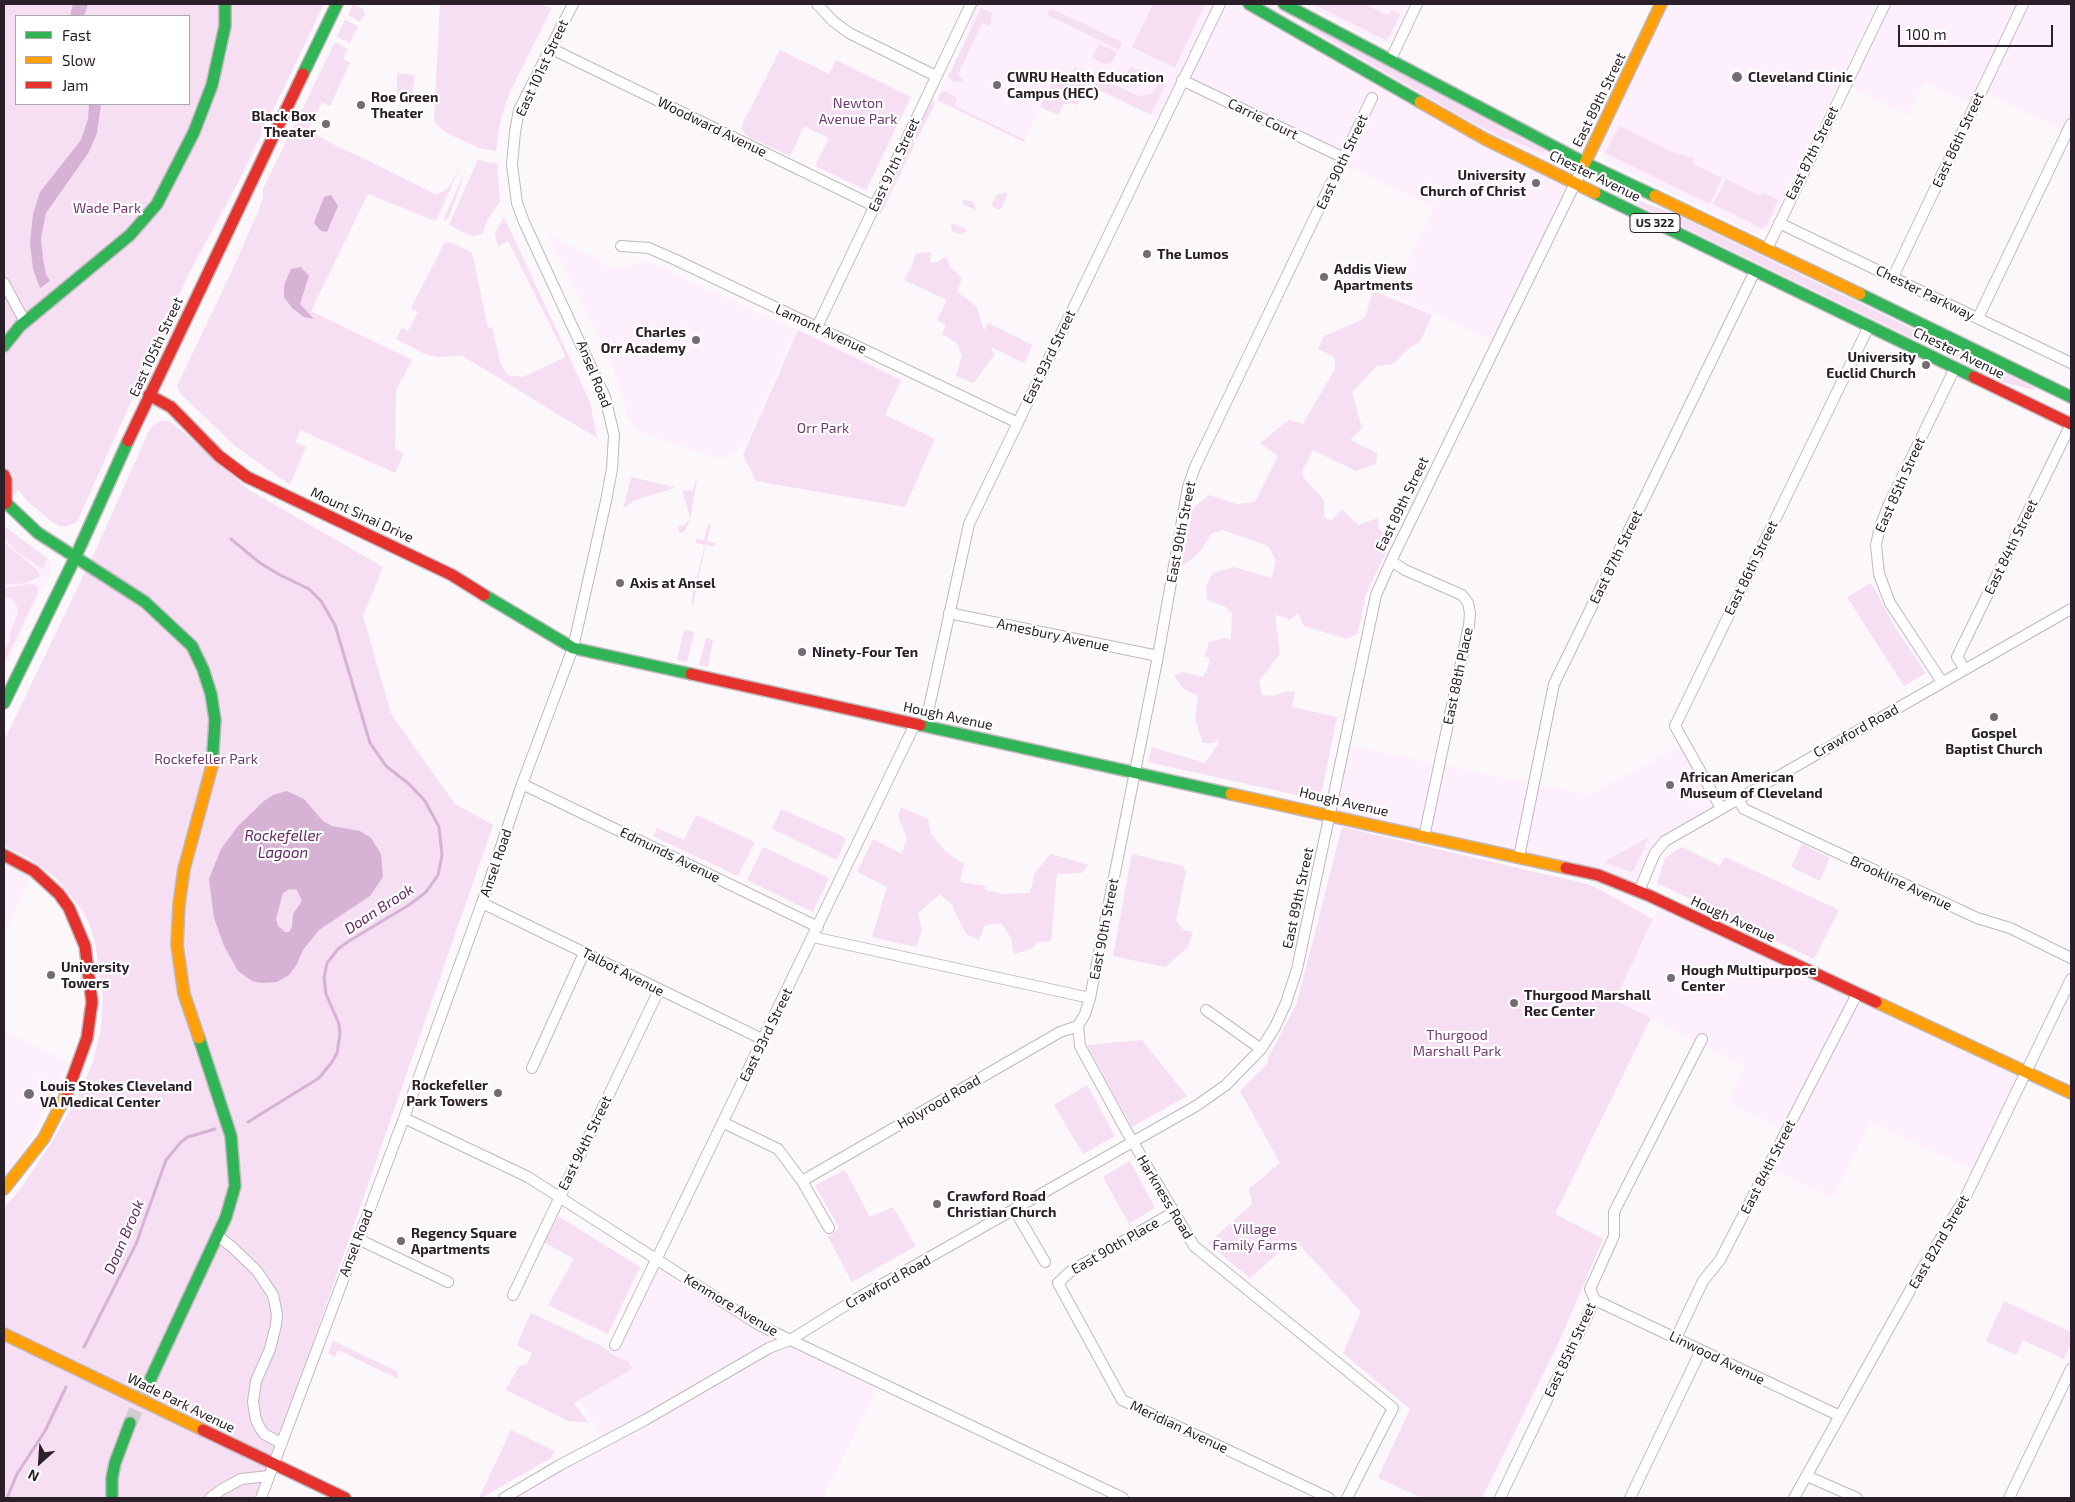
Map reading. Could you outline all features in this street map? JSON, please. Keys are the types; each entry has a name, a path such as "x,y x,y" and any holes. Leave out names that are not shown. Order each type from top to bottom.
{"main road":[{"path":"4,346 13,333 25,322 130,235 157,204 194,132 212,85 224,26 226,4"},
{"name":"East 105th Street","path":"4,703 75,558 149,395 336,4"},
{"name":"Chester Avenue","path":"1249,4 1485,139 2071,424"},
{"name":"Chester Avenue","path":"1284,4 1585,163 2071,397"},
{"name":"East 89th Street","path":"1585,163 1661,4"},
{"name":"Mount Sinai Drive","path":"149,395 170,407 219,456 247,477 452,575 573,648"},
{"path":"4,475 6,480 4,503 38,533 145,602 177,630 192,646 198,657 211,694 215,720 214,761 209,786 184,869 178,904 177,935 179,969 184,994 206,1063 226,1116 232,1142 235,1174 234,1196 218,1236 151,1378"},
{"name":"Hough Avenue","path":"573,648 1331,814 1598,875 1639,891 2071,1094"},
{"path":"4,855 34,871 59,894 69,908 85,946 92,1002 87,1038 61,1106 44,1138 4,1189"},
{"name":"Wade Park Avenue","path":"4,1334 345,1498"},
{"path":"112,1498 112,1478 115,1463 130,1423"}],"street":[{"name":"East 101st Street","path":"524,222 517,203 512,165 517,117 525,97 573,4"},
{"path":"817,4 833,21 849,33 936,76"},
{"name":"East 97th Street","path":"817,327 971,4"},
{"name":"East 93rd Street","path":"615,1345 813,937 920,725 949,613 968,524 1220,4"},
{"path":"1391,59 1417,4"},
{"name":"East 87th Street","path":"1767,249 1885,4"},
{"name":"East 86th Street","path":"1893,277 2023,4"},
{"name":"Woodward Avenue","path":"550,48 874,206"},
{"name":"Carrie Court","path":"1182,80 1344,158"},
{"name":"East 90th Street","path":"1090,998 1158,656 1188,487 1195,467 1372,98"},
{"path":"1978,318 2071,124"},
{"name":"East 89th Street","path":"1261,1049 1275,1027 1294,980 1331,814 1376,594 1390,561 1585,163"},
{"name":"Ansel Road","path":"261,1498 404,1118 482,903 522,784 573,648 612,469 614,436 606,397 524,222"},
{"name":"Chester Parkway","path":"1779,223 2071,363"},
{"name":"Lamont Avenue","path":"621,246 649,248 1018,422"},
{"name":"East 87th Street","path":"1519,857 1554,684 1755,271"},
{"path":"4,283 25,322"},
{"name":"East 86th Street","path":"1721,808 1675,726 1869,326"},
{"name":"East 85th Street","path":"1942,682 1890,603 1879,574 1876,545 1880,527 1889,504 1955,368"},
{"name":"East 84th Street","path":"1964,668 1957,656 2071,424"},
{"name":"East 88th Place","path":"1390,561 1405,570 1462,595 1468,603 1470,613 1424,836"},
{"name":"Crawford Road","path":"1639,891 1659,846 1665,841 1964,668 2071,609"},
{"name":"Amesbury Avenue","path":"949,613 1158,656"},
{"name":"Edmunds Avenue","path":"522,784 818,927"},
{"name":"Brookline Avenue","path":"1737,798 1744,809 1977,918 2010,928 2071,958"},
{"name":"Talbot Avenue","path":"482,903 764,1040"},
{"path":"813,937 1090,998 1085,1014 1078,1026"},
{"path":"532,1068 584,953"},
{"name":"East 82nd Street","path":"1794,1498 1922,1269 1966,1196 2071,980"},
{"name":"East 94th Street","path":"513,1295 659,990"},
{"name":"East 84th Street","path":"1676,1338 1704,1281 1720,1260 1857,994"},
{"path":"1206,1010 1261,1049"},
{"name":"Harkness Road","path":"1078,1026 1080,1046 1133,1143 1194,1246 1393,1408 1347,1498"},
{"name":"Holyrood Road","path":"802,1181 1060,1032 1078,1026"},
{"name":"East 85th Street","path":"1500,1498 1595,1300 1590,1289 1614,1236 1614,1212 1702,1038"},
{"name":"Crawford Road","path":"504,1498 560,1465 645,1420 769,1348 790,1340 856,1299 1133,1143 1215,1094 1235,1077 1261,1049"},
{"name":"Kenmore Avenue","path":"404,1118 528,1177 657,1258 759,1326 1123,1498"},
{"path":"724,1122 778,1149 802,1181 829,1228"},
{"path":"1014,1209 1045,1262"},
{"name":"East 90th Place","path":"1058,1283 1071,1271 1174,1212"},
{"path":"218,1236 257,1271 273,1295 277,1314 276,1325 270,1349 256,1380 253,1402 256,1420 264,1434 281,1443"},
{"path":"358,1239 448,1282"},
{"name":"Meridian Avenue","path":"1058,1283 1122,1400 1329,1498"},
{"name":"Linwood Avenue","path":"1595,1300 1840,1416"},
{"path":"1630,1498 1701,1350"},
{"path":"2009,1498 2071,1369"},
{"path":"210,1498 241,1479 269,1476"},
{"path":"1807,1476 1857,1498"}],"shaded area":[{"path":"973,4 1284,4 1585,163 1497,343 1392,294 1434,207 1341,163 1344,158 1183,80 1163,121 1058,70 1024,142 937,100 971,28 968,27"},
{"path":"1305,4 1409,4 1394,37 1387,42 1379,42"},
{"name":"Cleveland Clinic","path":"1668,4 1877,4 1768,228 1754,233 1609,162 1599,150"},
{"path":"1885,4 2071,4 2071,124 2067,132 1982,91 1975,106 1925,82 1908,115 1846,84"},
{"name":"Charles Orr Academy","path":"548,235 601,261 611,268 620,270 647,261 795,330 745,445 728,457 714,458 641,432 627,417 622,392 606,350"},
{"path":"4,526 51,561 50,578 42,588 4,672"},
{"path":"1685,744 1721,808 1665,841 1639,891 1331,814 1345,745 1589,795"},
{"path":"4,863 30,879 4,935"},
{"path":"1662,902 2026,1072 1977,1172 1871,1122 1832,1198 1767,1167 1786,1131 1728,1103 1745,1066 1615,1000"},
{"name":"Louis Stokes Cleveland VA Medical Center","path":"4,1031 69,1062 24,1149 4,1177"},
{"path":"657,1259 759,1325 880,1382 823,1498 504,1498 604,1441 566,1377 615,1345"}],"green space":[{"name":"Wade Park","path":"4,4 324,4 240,179 187,277 77,522 68,526 60,526 52,522 26,500 19,490 4,502"},
{"path":"353,4 363,9 365,14 360,22 348,15"},
{"path":"440,4 538,4 552,8 508,96 500,123 496,151 479,148 453,136 442,130 434,121"},
{"path":"1153,4 1205,4 1175,68 1132,47"},
{"path":"1313,4 1362,4 1383,14 1389,15 1391,10 1400,14 1390,35 1385,40"},
{"path":"981,8 992,13 991,22 989,26 982,23 958,75 963,78 963,82 954,82 948,77"},
{"path":"1050,8 1122,42 1119,50 1047,15"},
{"path":"345,20 358,26 350,43 337,37"},
{"path":"1308,24 1545,151 1544,153 1497,135 1457,114 1308,27"},
{"path":"335,42 348,49 343,59 350,63 330,106 322,102 308,130 338,147 437,195 449,187 461,165 436,221 368,194 311,311 412,360 396,390 395,449 404,453 395,473 300,430 295,442 306,447 290,485 235,446 180,393 177,386 258,212 263,197 263,189"},
{"path":"1099,44 1118,52 1111,63 1105,64 1092,58"},
{"name":"Newton Avenue Park","path":"780,50 829,74 836,60 911,97 866,190 815,166 829,138 804,126 790,156 745,135 741,127"},
{"path":"1075,67 1139,96 1151,94 1161,82 1166,83 1151,115 1081,81 1087,84 1077,105 1071,103 1063,105 1058,115 1040,107 1058,70 1071,77"},
{"path":"1132,67 1147,74 1148,79 1146,83 1140,84 1129,79 1126,72"},
{"path":"397,73 415,75 411,103 397,98"},
{"path":"945,91 957,98 955,106 1025,140 1024,142 939,101 941,92"},
{"path":"933,99 935,103 917,139 914,137"},
{"path":"1619,126 1672,152 1694,158 1692,163 1722,178 1710,204 1605,153"},
{"path":"912,141 915,143 881,214 878,213"},
{"path":"478,159 497,163 500,202 489,217 482,234 474,236 449,225"},
{"path":"465,172 449,217 445,221 444,218"},
{"path":"1726,179 1760,196 1762,192 1778,200 1766,227 1761,228 1713,204"},
{"path":"1004,192 1008,194 1000,210 991,206 997,194"},
{"path":"1618,193 1675,214 2035,388 2034,390 2005,383 1617,195"},
{"path":"964,200 974,202 976,210 962,204"},
{"path":"504,217 590,402 597,438 461,355 439,357 425,354 396,339 402,328 408,331 418,312 411,308 445,242 453,243 472,253 488,328 492,327 500,362 507,375 523,377 566,357 508,241 498,246 495,233"},
{"path":"952,223 966,229 966,232 960,234 953,232"},
{"path":"931,252 930,262 937,262 946,257 950,267 962,278 957,291 977,307 984,331 988,323 1033,345 1024,363 991,347 994,355 974,383 956,376 962,356 957,343 942,334 946,325 937,320 947,300 904,280 916,253"},
{"path":"1373,291 1432,315 1420,342 1409,348 1393,364 1377,366 1352,392 1362,428 1350,440 1377,453 1376,464 1356,471 1313,450 1303,470 1303,477 1324,500 1324,517 1331,521 1342,509 1358,525 1378,518 1379,530 1393,538 1366,594 1358,633 1347,639 1304,626 1298,613 1290,620 1275,614 1280,654 1259,681 1262,695 1273,696 1288,691 1295,692 1292,707 1337,717 1320,800 1148,762 1152,747 1205,763 1218,744 1219,740 1212,743 1203,743 1195,719 1198,696 1184,689 1174,676 1182,672 1203,677 1210,659 1205,656 1209,642 1224,638 1231,640 1232,613 1224,606 1207,600 1206,586 1213,573 1234,567 1272,578 1276,560 1268,546 1223,530 1212,533 1198,554 1181,567 1193,508 1209,495 1237,504 1255,502 1278,456 1260,443 1289,420 1303,424 1335,369 1335,357 1318,349 1324,336 1365,318"},
{"name":"Orr Park","path":"798,330 901,380 885,415 935,439 905,507 756,481 743,455"},
{"name":"Rockefeller Park","path":"161,421 168,421 175,425 249,490 383,567 363,616 391,714 455,804 493,825 259,1498 4,1498 4,1208 21,1188 52,1142 79,1094 93,1062 101,1028 103,998 96,947 83,911 56,878 29,858 4,846 4,741 99,543 149,431 153,425"},
{"path":"631,477 674,488 633,501 623,509"},
{"path":"697,480 690,520 684,532 680,533 677,527 686,524 690,517 682,490 693,491 695,481"},
{"path":"708,524 711,525 707,541 715,543 714,547 696,543 697,539 704,540"},
{"path":"4,526 47,558 43,569 18,552 5,539"},
{"path":"4,542 38,571 38,578 24,583 4,585"},
{"path":"705,548 693,605 691,603"},
{"path":"1871,583 1896,629 1926,673 1904,686 1847,597"},
{"path":"30,584 37,586 38,592 4,664 4,651 11,639 9,638 18,609 14,600 4,596 4,588"},
{"path":"684,630 694,632 687,662 677,660"},
{"path":"706,638 713,640 708,667 699,665"},
{"path":"901,807 928,819 931,834 945,851 964,863 960,882 985,886 985,890 1003,894 1030,893 1035,872 1051,854 1089,865 1081,873 1057,874 1051,941 1038,942 1031,949 1014,954 1011,938 1001,923 985,925 979,940 966,934 952,905 940,894 918,913 922,931 916,947 872,937 887,887 857,872 873,839 902,854 907,838 898,816"},
{"path":"781,809 846,838 837,860 772,829"},
{"path":"696,815 755,842 738,876 653,836 657,828 684,840"},
{"name":"Thurgood Marshall Park","path":"1342,827 1591,885 1653,919 1615,1000 1651,1018 1555,1214 1603,1239 1559,1342 1482,1498 1422,1498 1378,1478 1410,1409 1343,1353 1361,1312 1294,1239 1250,1278 1208,1243 1252,1204 1249,1189 1280,1163 1240,1091 1268,1063 1267,1060 1297,1003"},
{"path":"1649,837 1634,870 1631,872 1604,862"},
{"path":"1802,844 1830,858 1820,881 1791,867"},
{"path":"763,847 829,878 813,912 747,880"},
{"path":"1682,847 1720,866 1725,857 1839,910 1814,959 1657,883 1665,858"},
{"path":"1132,854 1183,866 1186,872 1176,920 1183,930 1193,932 1188,947 1165,967 1113,956"},
{"path":"1142,1040 1187,1096 1132,1127 1087,1045"},
{"path":"1087,1085 1115,1136 1083,1154 1054,1105"},
{"path":"1130,1161 1155,1208 1129,1224 1103,1177"},
{"path":"845,1170 870,1217 893,1207 916,1246 852,1282 828,1237 839,1228 815,1185"},
{"path":"558,1216 640,1267 608,1334 548,1305 574,1259 544,1242"},
{"path":"2004,1301 2071,1332 2071,1343 2064,1359 2023,1340 2016,1355 1986,1341"},
{"path":"531,1313 602,1346 611,1354 629,1362 632,1369 574,1403 589,1423 568,1421 506,1390 519,1366 527,1364 532,1353 518,1346"},
{"path":"333,1341 397,1371 398,1379 338,1350 335,1357 328,1353"},
{"path":"511,1430 555,1451 551,1458 481,1498 480,1496"}],"water":[{"path":"73,4 88,4 84,15 70,15"},
{"path":"89,105 101,105 97,133 89,152 46,213 41,238 46,274 50,281 40,288 33,269 30,243 33,214 40,192 81,140 88,119"},
{"path":"331,195 338,206 327,232 321,231 314,223 324,197"},
{"path":"301,267 309,276 300,304 314,319 304,317 292,308 284,297 284,285 291,269"},
{"name":"Rockefeller Lagoon","path":"287,791 304,799 323,821 332,826 360,831 371,838 381,854 383,877 370,896 319,930 303,950 297,964 289,975 277,982 261,983 252,981 238,971 224,946 214,918 209,879 221,849 238,826 273,795","holes":["290,889 297,890 302,901 293,914 292,927 289,932 285,932 278,926 276,919 283,893"]}],"waterway":[{"name":"Doan Brook","path":"231,539 260,563 309,589 321,601 335,625 370,743 386,766 409,784 425,801 439,827 442,855 438,875 426,892 409,905 349,941 338,949 327,963 324,978 326,994 339,1024 340,1034 337,1053 332,1062 319,1078 248,1122"},
{"name":"Doan Brook","path":"84,1347 136,1244 166,1160 181,1142 188,1137 215,1129"},
{"name":"Doan Brook","path":"7,1498 17,1474 45,1431 66,1387"}],"tunnel":[{"path":"130,1423 151,1378"}],"traffic: fast":[{"path":"4,346 20,326 130,235 157,204 194,132 212,85 225,26 225,4"},
{"path":"303,74 337,4"},
{"path":"1249,4 1420,102"},
{"path":"1284,4 1585,163 1655,196"},
{"path":"1595,193 1974,377"},
{"path":"1860,294 2071,397"},
{"path":"4,703 75,558 128,441"},
{"path":"4,501 38,533 145,602 192,646 203,669 211,694 215,720 212,766"},
{"path":"484,595 573,648 691,674"},
{"path":"920,725 1231,794"},
{"path":"151,1378 226,1217 235,1186 231,1136 199,1038"},
{"path":"112,1498 112,1478 115,1463 130,1423"}],"traffic: slow":[{"path":"1585,163 1661,4"},
{"path":"1420,102 1485,139 1595,193"},
{"path":"1655,196 1860,294"},
{"path":"199,1038 184,994 177,945 179,904 184,869 212,766"},
{"path":"1231,794 1566,868"},
{"path":"1876,1002 2071,1093"},
{"path":"4,1189 44,1138 67,1093"},
{"path":"4,1334 203,1430"}],"traffic: jam":[{"path":"128,441 303,74"},
{"path":"1974,377 2071,424"},
{"path":"149,395 171,407 219,456 247,477 452,575 484,595"},
{"path":"4,475 6,480 6,503"},
{"path":"691,674 920,725"},
{"path":"4,855 34,871 59,894 69,908 85,946 92,1002 87,1038 67,1093"},
{"path":"1566,868 1598,875 1650,896 1876,1002"},
{"path":"203,1430 345,1498"}],"place":[{"name":"Cleveland Clinic","path":"1737,77"},
{"name":"CWRU Health Education Campus (HEC)","path":"997,85"},
{"name":"Roe Green Theater","path":"361,105"},
{"name":"Black Box Theater","path":"326,124"},
{"name":"University Church of Christ","path":"1536,183"},
{"name":"The Lumos","path":"1147,254"},
{"name":"Addis View Apartments","path":"1324,277"},
{"name":"Charles Orr Academy","path":"696,340"},
{"name":"University Euclid Church","path":"1926,365"},
{"name":"Axis at Ansel","path":"620,583"},
{"name":"Ninety-Four Ten","path":"802,652"},
{"name":"Gospel Baptist Church","path":"1994,717"},
{"name":"African American Museum of Cleveland","path":"1670,785"},
{"name":"University Towers","path":"51,975"},
{"name":"Hough Multipurpose Center","path":"1671,978"},
{"name":"Thurgood Marshall Rec Center","path":"1514,1003"},
{"name":"Rockefeller Park Towers","path":"498,1093"},
{"name":"Louis Stokes Cleveland VA Medical Center","path":"29,1094"},
{"name":"Crawford Road Christian Church","path":"937,1204"},
{"name":"Regency Square Apartments","path":"401,1241"}],"park label":[{"name":"Village Family Farms","path":"1255,1238"}]}
